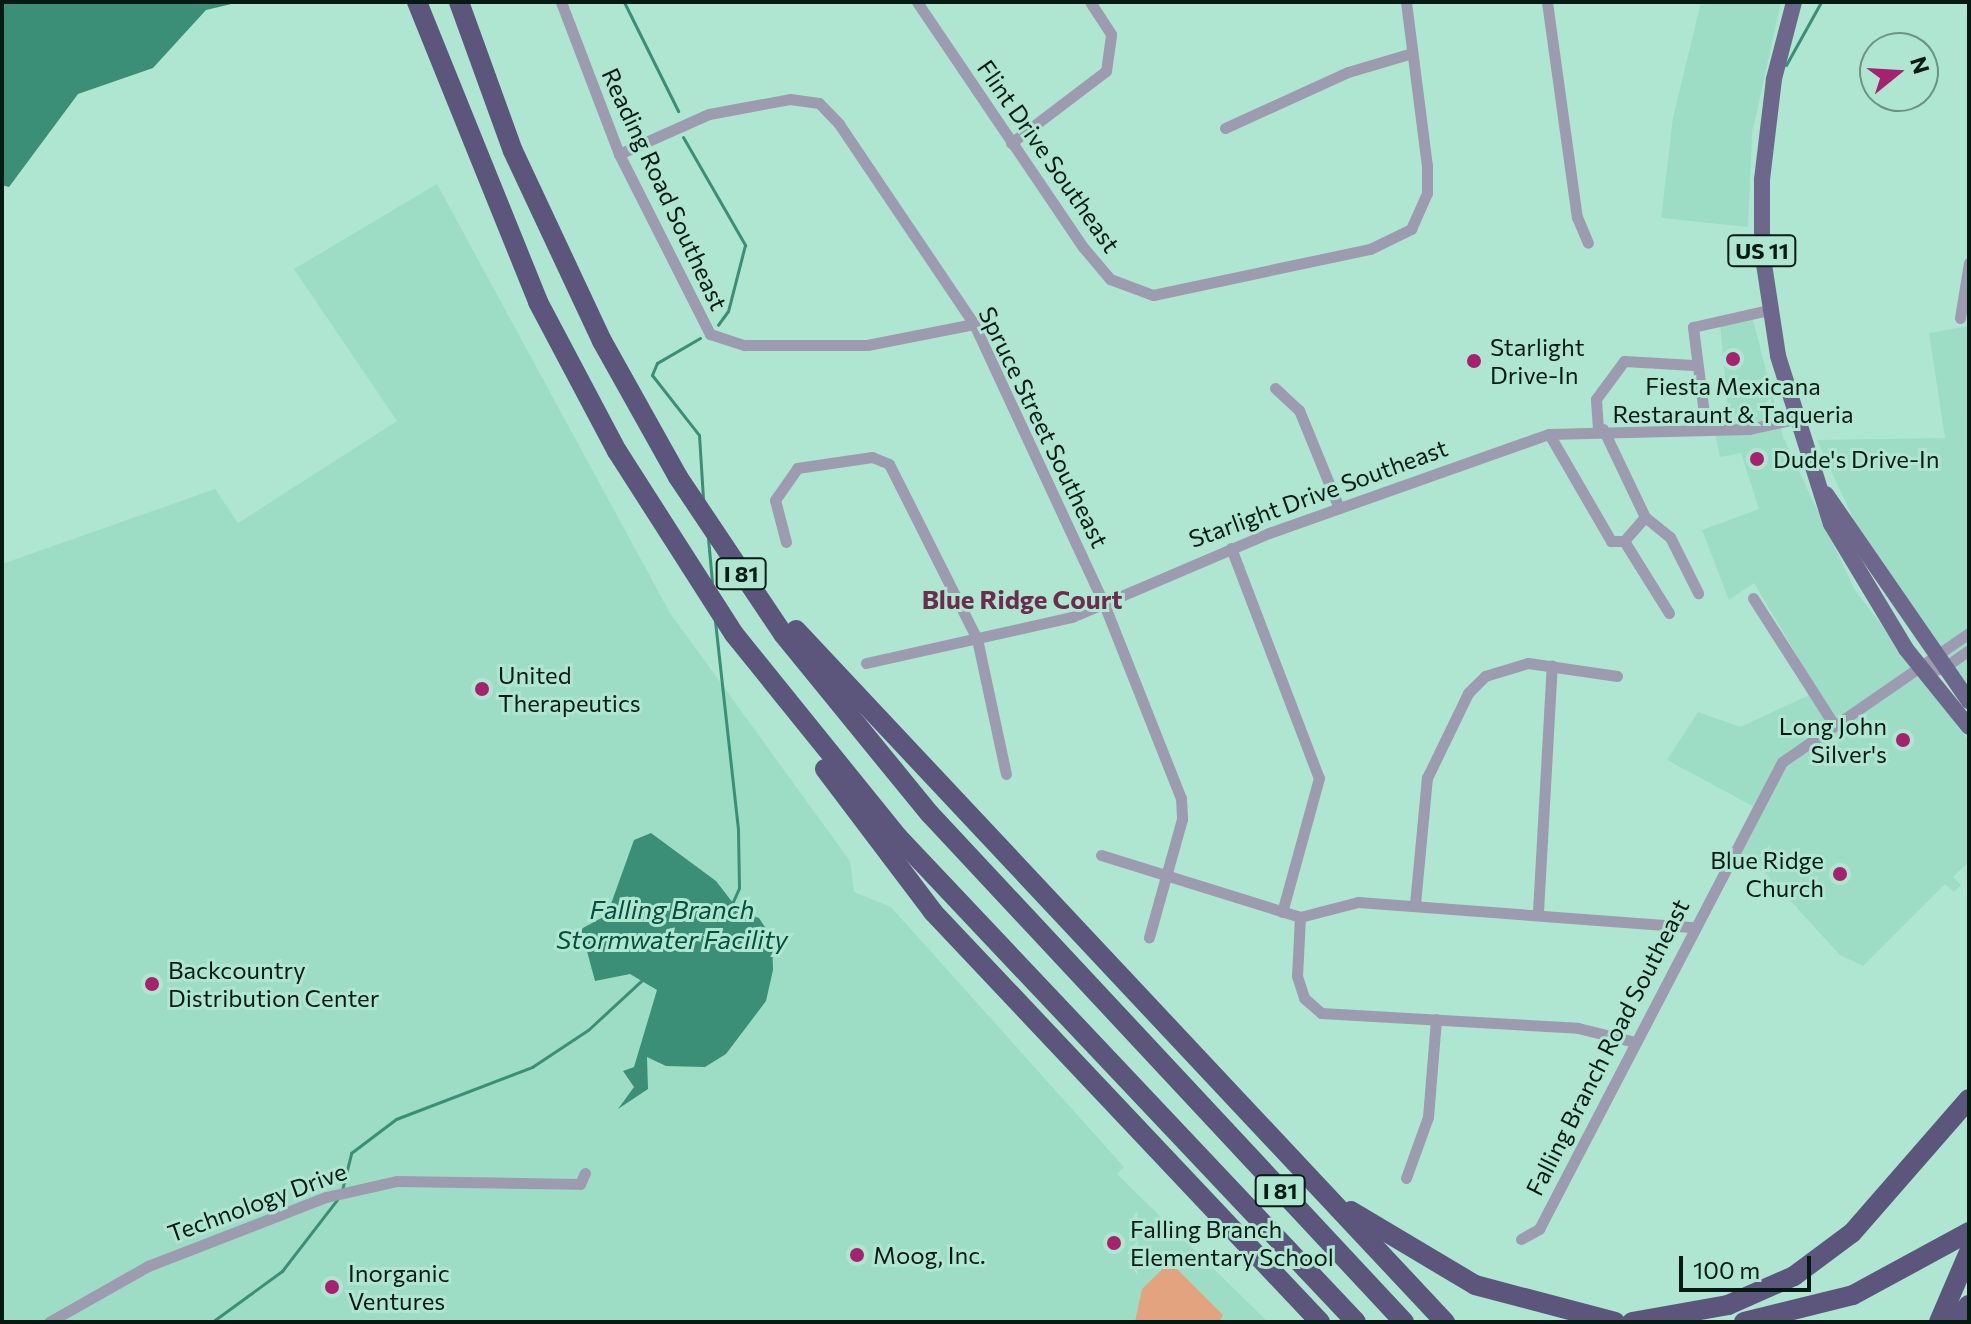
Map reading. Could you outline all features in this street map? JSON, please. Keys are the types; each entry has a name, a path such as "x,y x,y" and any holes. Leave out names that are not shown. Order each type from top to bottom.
{"highway":[{"name":"I 81","path":"417,2 492,199 567,359 663,527 772,685 918,860 1356,1322"},
{"name":"I 81","path":"459,2 513,151 602,341 751,589 876,753 1404,1322"},
{"path":"602,341 803,639 1445,1322"},
{"path":"772,685 853,811 933,912 1320,1322"},
{"path":"1632,1322 1728,1305 1794,1276 1852,1233 1969,1099"},
{"path":"1321,1191 1452,1275 1524,1302 1615,1322"},
{"path":"1744,1322 1853,1295 1966,1241"},
{"path":"1939,1322 1966,1241"},
{"path":"1269,1268 1306,1322"},
{"path":"1954,1322 1969,1305"}],"main road":[{"name":"US 11","path":"1794,2 1763,153 1769,310 1795,419 1825,493 1969,727"},
{"name":"US 11","path":"1933,665 1969,701"}],"street":[{"name":"Reading Road Southeast","path":"561,2 619,154 701,320 723,343 904,343 974,324"},
{"name":"Flint Drive Southeast","path":"917,2 1011,143 1110,279 1153,295 1222,283 1370,249 1411,229 1427,193 1406,2"},
{"path":"1011,143 1106,71 1111,34 1090,2"},
{"path":"1547,2 1577,217 1588,243"},
{"path":"1225,128 1348,72 1412,53"},
{"name":"Spruce Street Southeast","path":"619,154 709,114 790,99 819,103 974,324 1104,604 1181,798 1166,877 1149,937"},
{"path":"1960,318 1969,263"},
{"path":"1706,429 1693,365 1693,327 1769,310"},
{"path":"1693,365 1624,361 1596,399 1600,429 1645,517 1670,537 1698,593"},
{"path":"1275,388 1299,410 1339,508"},
{"name":"Starlight Drive Southeast","path":"866,663 977,639 1104,604 1231,548 1549,434 1600,429 1706,429 1795,419"},
{"path":"1549,434 1611,541 1624,541 1645,517"},
{"path":"786,542 775,500 797,468 872,457 889,464 977,639 1006,774"},
{"path":"1624,541 1669,613"},
{"path":"1231,548 1319,778 1282,912"},
{"path":"1753,598 1833,723"},
{"path":"1933,665 1969,633"},
{"path":"1933,665 1969,650"},
{"path":"1415,904 1427,778 1444,730 1485,676 1528,663 1617,676"},
{"path":"1538,912 1552,665"},
{"name":"Falling Branch Road Southeast","path":"1521,1239 1539,1229 1770,778 1833,723 1933,665"},
{"path":"1101,855 1300,917 1358,902 1538,912 1694,927"},
{"path":"1300,917 1297,976 1304,998 1321,1013 1578,1028 1635,1042"},
{"path":"1406,1178 1428,1117 1436,1019"},
{"name":"Technology Drive","path":"49,1322 124,1276 326,1197 397,1181 580,1184 585,1173"}],"shaded area":[{"path":"1701,2 1781,2 1752,134 1748,227 1661,218 1673,118"},
{"path":"437,184 670,613 850,861 854,892 891,907 1124,1167 1117,1174 1268,1322 2,1322 2,564 215,489 238,523 397,421 294,269"},
{"path":"1753,319 1783,437 1855,590 1969,741 1969,861 1953,877 1961,885 1954,892 1945,884 1863,966 1840,955 1764,872 1733,860 1758,809 1667,760 1698,712 1740,727 1818,691 1754,583 1729,600 1702,530 1759,509 1741,453 1720,457 1715,433 1730,433 1720,323"},
{"path":"1969,326 1969,686 1923,631 1858,529 1817,440 1945,438 1929,333"},
{"path":"1170,1262 1223,1315 1219,1322 1135,1322 1142,1289"}],"water":[{"path":"2,2 240,2 206,10 153,68 78,94 9,187 2,185"},
{"name":"Falling Branch Stormwater Facility","path":"651,833 716,881 740,912 759,918 772,938 773,970 766,1001 726,1054 705,1067 666,1066 647,1057 648,1089 618,1109 634,1087 623,1071 634,1067 657,990 630,974 595,981 581,929 607,915 634,840"}],"waterway":[{"path":"624,2 678,111"},
{"path":"1786,65 1821,2"},
{"path":"683,137 745,245 728,311 718,325"},
{"path":"700,338 657,363 652,375 699,435 703,498"},
{"path":"708,538 712,582"},
{"path":"715,621 738,830 739,888 731,906"},
{"path":"342,1190 351,1153 396,1119 532,1067 588,1030 643,979"},
{"path":"212,1322 282,1271 339,1197"}],"place":[{"name":"Fiesta Mexicana Restaraunt & Taqueria","path":"1733,359"},
{"name":"Starlight Drive-In","path":"1474,361"},
{"name":"Dude's Drive-In","path":"1757,459"},
{"name":"United Therapeutics","path":"482,689"},
{"name":"Long John Silver's","path":"1903,740"},
{"name":"Blue Ridge Church","path":"1840,874"},
{"name":"Backcountry Distribution Center","path":"152,984"},
{"name":"Falling Branch Elementary School","path":"1114,1243"},
{"name":"Moog, Inc.","path":"857,1255"},
{"name":"Inorganic Ventures","path":"332,1287"}],"district":[{"name":"Blue Ridge Court","path":"1022,599"}]}
